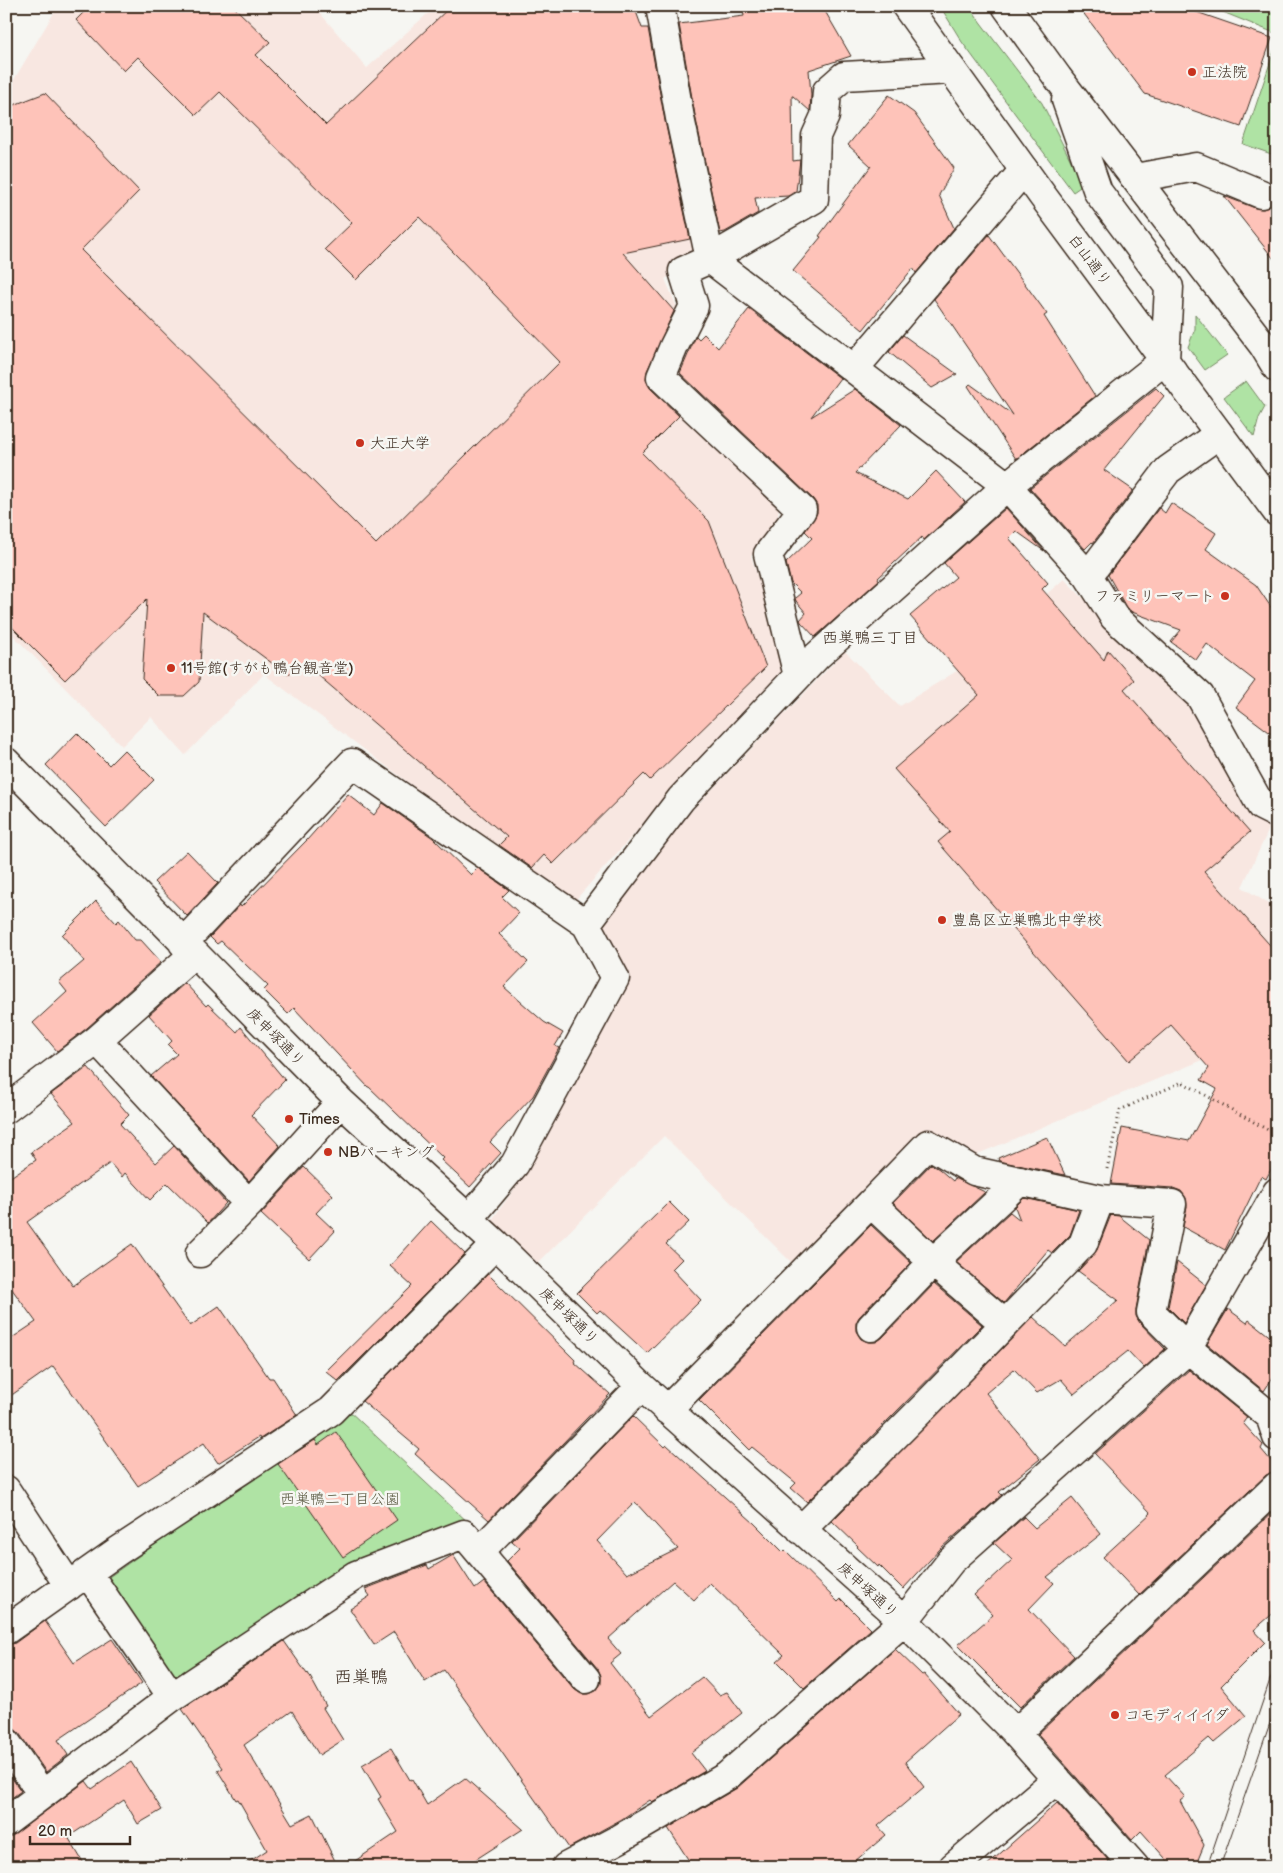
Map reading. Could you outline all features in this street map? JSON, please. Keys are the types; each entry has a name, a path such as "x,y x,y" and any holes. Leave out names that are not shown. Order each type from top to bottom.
{"main road":[{"path":"660,6 680,118 710,259 1007,486 1088,576 1114,617 1200,696 1261,806 1277,814"},
{"name":"白山通り","path":"906,6 1024,170 1277,512"},
{"path":"1006,6 1058,78 1263,345 1277,368"},
{"path":"798,676 768,554 802,510 661,377 694,306 683,271 710,259 814,199 816,136 825,116 827,91 844,76 952,70"},
{"path":"586,924 682,799 817,656 1007,486 1165,360 1169,287 1098,192 1058,78"},
{"path":"1135,178 1196,167 1261,194"},
{"path":"854,369 1024,170"},
{"path":"1088,576 1168,470 1219,434"},
{"name":"庚申塚通り","path":"6,762 188,949 341,1102 496,1244 667,1410 904,1621 1016,1733 1135,1867"},
{"path":"16,1101 97,1040 188,949 352,763 586,924 615,978 515,1164 468,1220"},
{"path":"97,1040 249,1204"},
{"path":"200,1253 249,1204 341,1102"},
{"path":"667,1410 928,1144 974,1170 1100,1199 1172,1204 1151,1312 1187,1348 1274,1421"},
{"path":"871,1327 933,1262 1020,1181"},
{"path":"566,1867 619,1839 728,1776 904,1621 951,1561 1185,1352 1277,1192"},
{"path":"801,1530 1083,1244 1100,1199"},
{"path":"871,1203 933,1262 1005,1324"},
{"path":"6,1630 78,1579 331,1411 496,1244"},
{"path":"480,1551 641,1386"},
{"path":"1016,1733 1277,1486"},
{"path":"6,1490 172,1697"},
{"path":"6,1822 172,1697 356,1575 464,1534 586,1679"},
{"path":"6,1742 42,1794"},
{"path":"953,1867 1057,1779"}],"path":[{"path":"1100,1199 1120,1110 1182,1082 1277,1135"}],"shaded area":[{"name":"大正大学","path":"58,6 314,6 367,68 436,6 554,6 622,72 659,65 697,258 665,279 682,319 674,335 650,352 647,379 779,507 777,522 751,556 788,671 672,791 571,905 264,674 185,755 151,717 122,746 6,628 6,93"},
{"name":"豊島区立巣鴨北中学校","path":"1064,579 1204,717 1270,827 1242,887 1277,909 1277,1029 973,1156 937,1132 917,1136 795,1266 664,1136 538,1263 491,1221 526,1173 624,981 600,931 679,824 845,651 900,706 960,669"}],"green space":[{"path":"940,6 968,6 1042,103 1083,185 1073,192 962,42"},
{"path":"1208,6 1277,6 1277,34"},
{"path":"1277,42 1277,156 1243,144"},
{"path":"1195,314 1227,355 1205,370 1188,347 1195,329"},
{"path":"1246,381 1265,407 1259,418 1254,437 1224,397"},
{"name":"西巣鴨二丁目公園","path":"347,1409 471,1525 177,1681 106,1579"}],"building":[{"name":"大正大学","path":"90,6 233,6 270,42 256,55 326,125 451,6 634,6 642,28 648,28 690,239 623,253 674,311 647,371 646,380 650,388 679,416 642,453 709,521 766,667 650,780 644,774 553,864 544,855 532,868 499,845 507,837 312,670 309,673 300,664 288,675 203,612 199,682 184,696 159,696 142,679 147,599 65,680 6,621 6,108 45,93 139,191 81,250 376,544 560,362 419,217 356,280 325,249 352,223 220,92 196,115 138,57 124,71 76,20"},
{"path":"742,6 822,6 851,56 809,70 810,111 792,96 793,161 800,160 796,191 788,196 755,198 758,213 720,233 695,115 679,24 744,16"},
{"path":"1078,6 1179,6 1272,38 1241,127 1145,94"},
{"path":"889,95 914,113 954,168 939,195 954,228 916,273 913,268 863,330 793,271 821,237 819,236 871,166 848,145"},
{"path":"1224,196 1255,208 1263,209 1269,207 1277,211 1277,263"},
{"path":"989,235 1047,314 1044,316 1095,396 1016,459 968,386 970,384 1013,415 934,299"},
{"path":"749,309 840,378 811,417 855,389 901,425 855,473 908,499 936,471 965,502 924,540 922,537 878,578 879,580 815,637 800,620 806,613 796,601 795,598 801,593 791,583 786,563 812,538 805,531 817,513 817,505 813,499 680,373 696,336 699,339 704,334 718,348"},
{"path":"903,335 957,374 932,388 889,352"},
{"path":"1156,388 1164,396 1104,470 1133,490 1093,543 1085,549 1030,488"},
{"path":"1171,503 1216,533 1206,549 1256,585 1277,616 1277,738 1236,707 1255,681 1207,644 1196,660 1171,642 1181,630 1132,612 1126,607 1108,575 1159,508 1165,513"},
{"path":"1006,508 1044,551 1016,531 1009,538 1048,583 1042,589 1104,660 1108,650 1134,680 1124,689 1250,832 1204,871 1277,953 1277,1158 1266,1179 1261,1176 1225,1250 1183,1227 1187,1206 1186,1198 1181,1191 1173,1188 1111,1184 1122,1128 1189,1141 1217,1089 1201,1080 1209,1068 1171,1025 1129,1061 938,842 950,832 894,769 979,695 910,616 956,577 944,563"},
{"path":"77,733 109,765 124,750 154,780 106,827 46,765"},
{"path":"348,794 374,815 383,803 433,838 471,875 478,868 509,890 502,897 519,913 499,934 528,962 504,987 544,1022 563,1033 555,1046 559,1048 533,1096 490,1142 501,1153 470,1187 441,1160 443,1158 368,1087 294,1008 288,1014 264,990 268,986 221,941 217,944 210,937 307,840"},
{"path":"187,851 218,883 187,916 154,882"},
{"path":"96,901 116,923 119,920 135,940 141,940 161,962 87,1028 57,1051 33,1023 67,992 59,982 84,961 62,935"},
{"path":"185,983 206,1006 208,1004 237,1032 241,1027 285,1080 251,1115 280,1146 249,1181 151,1076 177,1054 168,1045 172,1041 149,1015"},
{"path":"88,1067 129,1115 120,1124 156,1163 174,1146 226,1203 208,1223 167,1183 150,1200 125,1173 122,1177 110,1163 27,1222 73,1286 132,1244 190,1326 219,1306 269,1378 273,1378 297,1415 218,1463 204,1443 138,1486 53,1366 6,1399 6,1342 36,1322 6,1281 6,1180 36,1160 31,1152 75,1122 51,1094"},
{"path":"1047,1137 1065,1175 999,1161 998,1158"},
{"path":"931,1164 953,1181 955,1178 985,1192 933,1241 893,1203"},
{"path":"304,1167 333,1195 316,1213 335,1231 309,1259 261,1214"},
{"path":"1024,1198 1079,1210 1070,1235 1052,1253 1048,1250 1004,1303 956,1262 1010,1212 1020,1220 1015,1207"},
{"path":"669,1202 689,1222 666,1244 682,1259 672,1269 701,1300 647,1353 600,1310 597,1313 577,1293"},
{"path":"1111,1215 1119,1216 1149,1240 1136,1316 1140,1323 1165,1349 1144,1368 1128,1351 1074,1394 1061,1379 1037,1393 1014,1369 986,1393 1040,1459 999,1492 1002,1495 942,1547 903,1589 832,1521 1033,1317 1065,1346 1118,1300 1078,1271 1097,1250"},
{"path":"431,1221 465,1254 338,1381 326,1371 412,1286 390,1266"},
{"path":"871,1225 911,1263 859,1317 856,1323 856,1331 861,1339 868,1342 876,1342 882,1338 934,1284 982,1325 807,1502 791,1488 796,1483 752,1447 749,1450 699,1400"},
{"path":"1177,1262 1206,1285 1184,1323 1168,1307"},
{"path":"488,1274 575,1360 574,1362 610,1394 489,1520 415,1454 419,1449 362,1401"},
{"path":"1228,1309 1247,1323 1249,1320 1277,1342 1277,1371 1264,1391 1207,1344"},
{"path":"1189,1370 1247,1417 1243,1423 1263,1445 1261,1449 1277,1468 1277,1471 1266,1475 1139,1595 1103,1557 1151,1513 1095,1454"},
{"path":"633,1416 665,1447 667,1445 754,1523 783,1552 785,1550 838,1602 841,1599 871,1629 804,1688 777,1661 784,1655 710,1583 694,1600 673,1581 608,1639 621,1654 610,1663 651,1716 702,1677 719,1695 727,1692 742,1713 691,1753 705,1771 652,1802 650,1800 622,1819 569,1848 444,1670 425,1682 394,1632 374,1645 350,1609 370,1596 365,1589 427,1565 429,1569 453,1555 475,1589 484,1582 574,1689 581,1694 589,1694 596,1691 601,1684 601,1676 598,1669 507,1561 520,1548 512,1541","holes":["635,1502 678,1549 627,1574 597,1541"]},
{"path":"336,1432 397,1520 343,1557 278,1464 315,1440 318,1445"},
{"path":"1072,1498 1101,1534 1047,1577 1054,1583 1029,1609 1074,1656 1020,1707 958,1645 993,1615 974,1595 1012,1560 994,1543 1024,1517 1035,1528"},
{"path":"1277,1508 1277,1610 1254,1630 1265,1642 1221,1686 1246,1716 1214,1743 1209,1738 1165,1775 1185,1797 1180,1801 1204,1845 1195,1867 1173,1867 1141,1831 1132,1840 1038,1734"},
{"path":"45,1621 74,1663 112,1639 142,1683 58,1740 68,1755 46,1772 19,1733 13,1728 6,1727 6,1645 15,1643"},
{"path":"284,1641 308,1673 326,1706 323,1708 343,1740 319,1755 292,1711 244,1745 292,1824 312,1814 338,1867 241,1867 267,1850 238,1799 236,1800 218,1771 223,1768 182,1709"},
{"path":"895,1649 922,1675 924,1674 959,1714 905,1762 924,1787 878,1826 886,1835 848,1867 693,1867 668,1828 737,1788"},
{"path":"391,1748 427,1805 465,1778 523,1829 464,1867 346,1867 398,1832 378,1799 381,1797 362,1765"},
{"path":"131,1762 162,1810 138,1824 124,1800 68,1837 86,1867 6,1867 6,1837 15,1834 86,1781 92,1789"},
{"path":"6,1770 21,1791 6,1802"},
{"path":"1057,1803 1109,1861 1103,1867 985,1867"}],"tram line":[{"path":"1207,1867 1277,1659"},
{"path":"1220,1867 1277,1703"}],"place":[{"name":"正法院","path":"1192,72"},
{"name":"大正大学","path":"360,443"},
{"name":"ファミリーマート","path":"1225,596"},
{"name":"11号館(すがも鴨台観音堂)","path":"171,668"},
{"name":"豊島区立巣鴨北中学校","path":"942,920"},
{"name":"Times","path":"289,1119"},
{"name":"NBパーキング","path":"328,1152"},
{"name":"コモディイイダ","path":"1115,1715"}],"district":[{"name":"西巣鴨三丁目","path":"870,637"},
{"name":"西巣鴨","path":"361,1677"}]}
